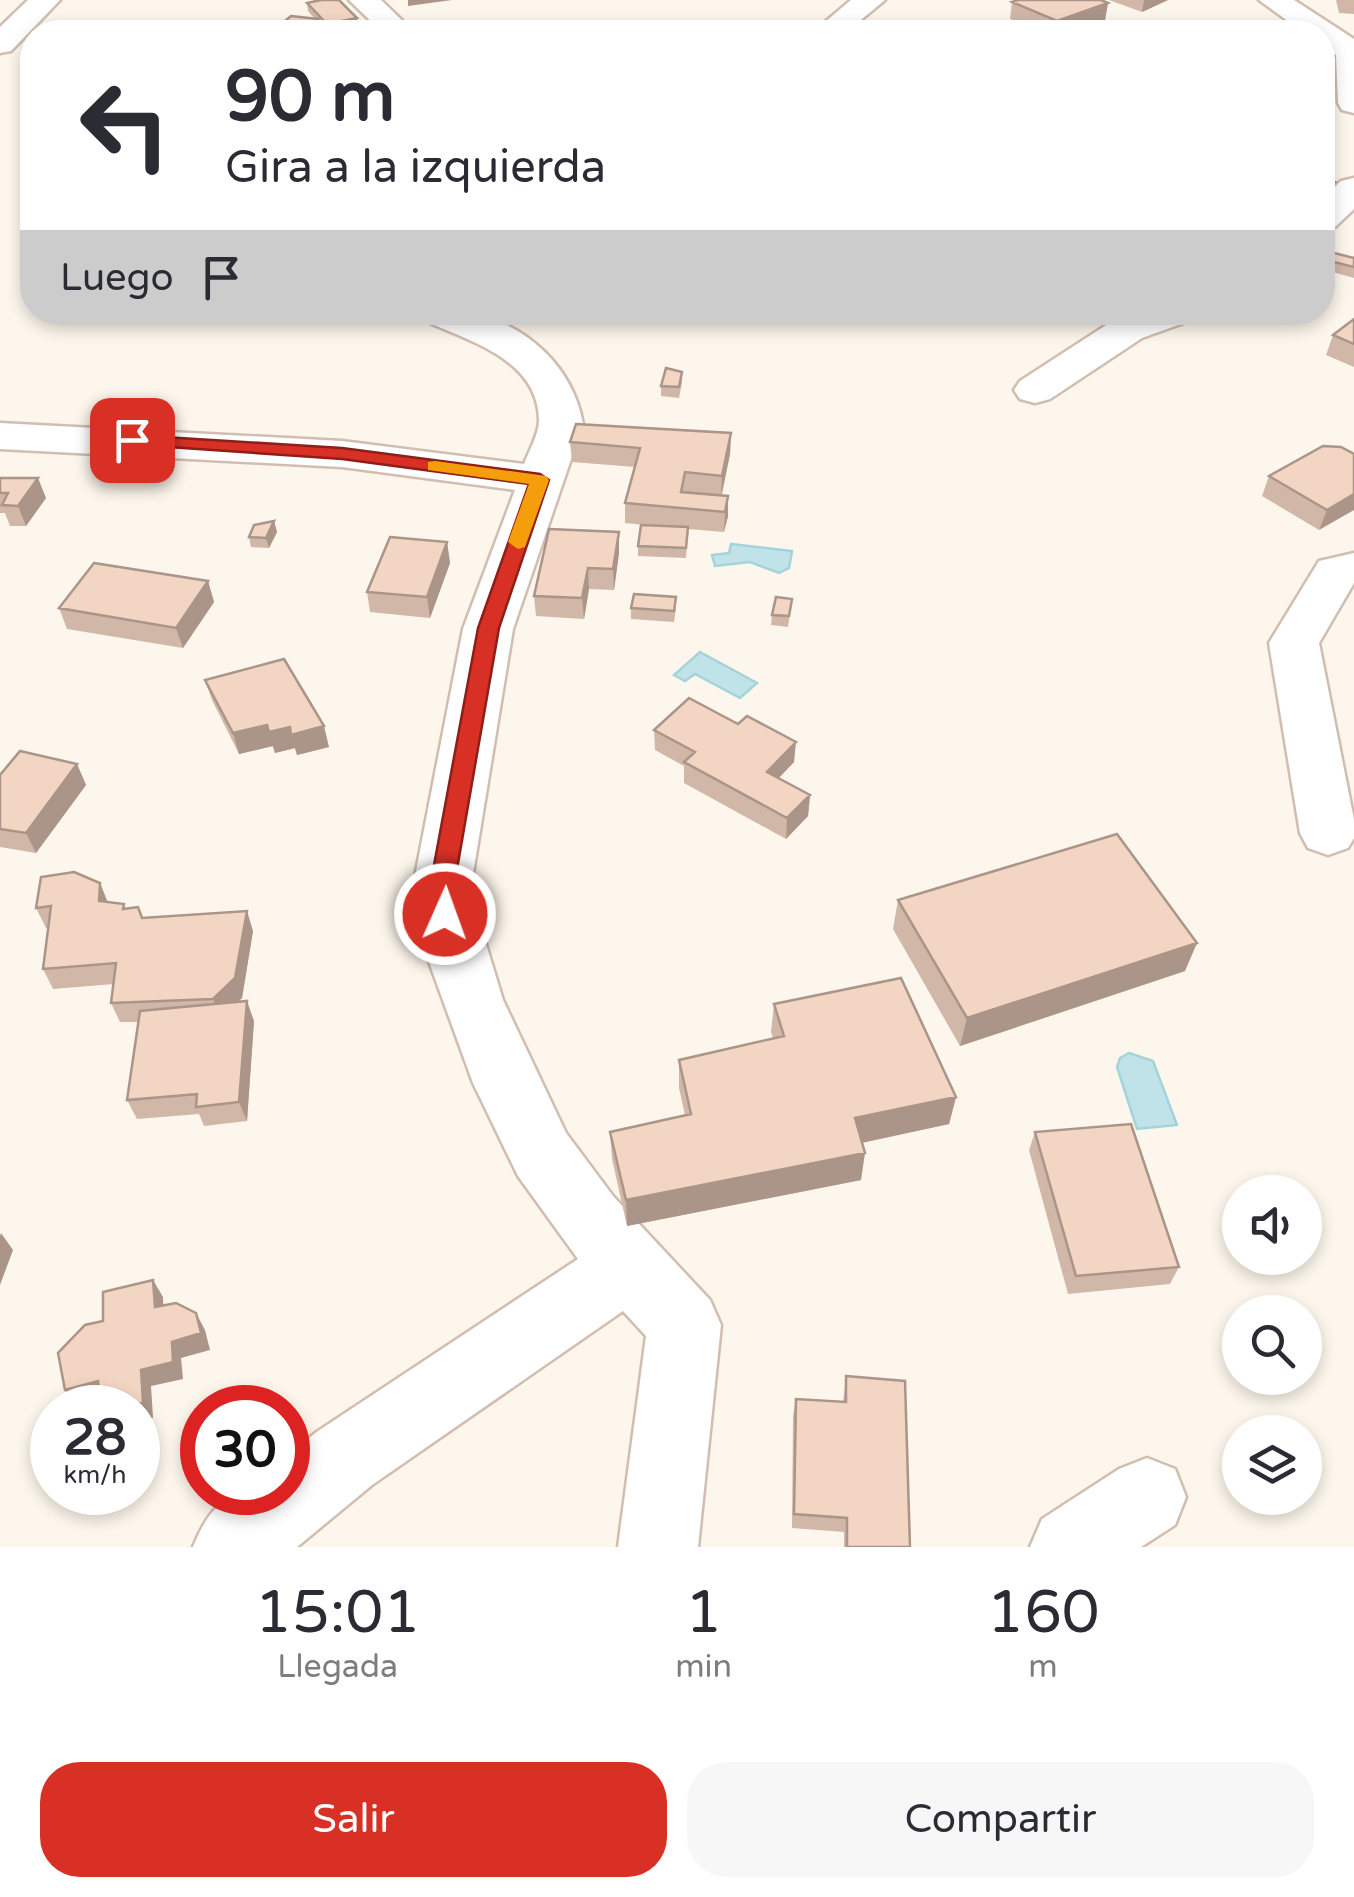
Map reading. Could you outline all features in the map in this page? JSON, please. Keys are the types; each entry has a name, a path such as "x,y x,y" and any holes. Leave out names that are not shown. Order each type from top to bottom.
{"street":[{"path":"25,20 45,0"},
{"path":"364,0 385,20"},
{"path":"843,20 870,0"},
{"path":"1287,8 1310,20"},
{"path":"0,44 20,24"},
{"path":"1353,42 1354,103"},
{"path":"1335,207 1354,189"},
{"path":"464,325 527,356 554,384 561,424 488,628 441,892 448,936 521,1111 558,1180 684,1325 658,1547"},
{"path":"1034,390 1140,325"},
{"path":"0,436 342,454 540,480"},
{"path":"1328,833 1294,643 1336,572 1354,568"},
{"path":"233,1547 345,1458 631,1264"},
{"path":"1070,1547 1147,1497"}],"water":[{"path":"731,544 792,551 789,568 779,573 750,562 715,566 712,555 729,553"},
{"path":"700,652 757,683 740,698 695,674 685,681 674,675"},
{"path":"1129,1053 1153,1061 1177,1125 1137,1129 1117,1067 1120,1058"}],"building":[{"path":"339,0 357,18 323,20 307,3"},
{"path":"1101,0 1108,3 1055,20 1012,2"},
{"path":"291,16 318,19 317,20 286,20"},
{"path":"1335,253 1354,258 1354,267 1335,262"},
{"path":"1354,319 1354,344 1333,335"},
{"path":"666,368 682,372 679,387 661,386"},
{"path":"576,424 731,433 722,476 685,472 681,492 728,496 725,512 625,503 640,448 570,442"},
{"path":"1323,446 1341,447 1354,454 1354,494 1327,510 1269,476"},
{"path":"0,478 38,478 18,506 2,505 8,493 0,493"},
{"path":"274,521 266,538 249,537 254,525"},
{"path":"641,525 688,527 686,548 638,546"},
{"path":"549,529 619,532 613,569 588,568 582,598 534,596"},
{"path":"390,537 447,542 427,597 367,592"},
{"path":"94,563 208,581 176,628 59,608"},
{"path":"634,594 676,597 674,611 631,608"},
{"path":"776,597 792,599 789,616 772,615"},
{"path":"284,659 324,726 291,735 290,727 269,732 267,725 233,733 205,680"},
{"path":"689,698 738,724 747,716 796,742 767,772 810,795 787,818 684,762 695,752 654,730"},
{"path":"20,751 77,764 26,833 0,829 0,775"},
{"path":"1117,834 1197,943 967,1018 898,900"},
{"path":"74,872 100,883 99,901 124,904 123,909 138,907 142,918 247,911 235,978 213,999 111,1003 116,963 43,969 51,906 36,908 41,877"},
{"path":"901,978 956,1097 855,1118 865,1153 626,1200 610,1132 691,1114 679,1060 784,1036 774,1004"},
{"path":"247,1001 239,1102 196,1107 197,1094 127,1100 140,1011"},
{"path":"1131,1124 1179,1267 1076,1276 1035,1132"},
{"path":"153,1280 155,1307 176,1303 196,1313 201,1333 172,1342 173,1362 141,1370 142,1385 98,1385 98,1381 64,1385 58,1353 85,1325 103,1321 103,1292"},
{"path":"846,1376 905,1381 910,1547 847,1547 847,1518 794,1514 796,1399 846,1402"}],"slow traffic":[{"path":"435,466 540,480 518,542"}],"route":[{"path":"132,440 342,454 540,480 488,628 441,892 445,914"}]}
